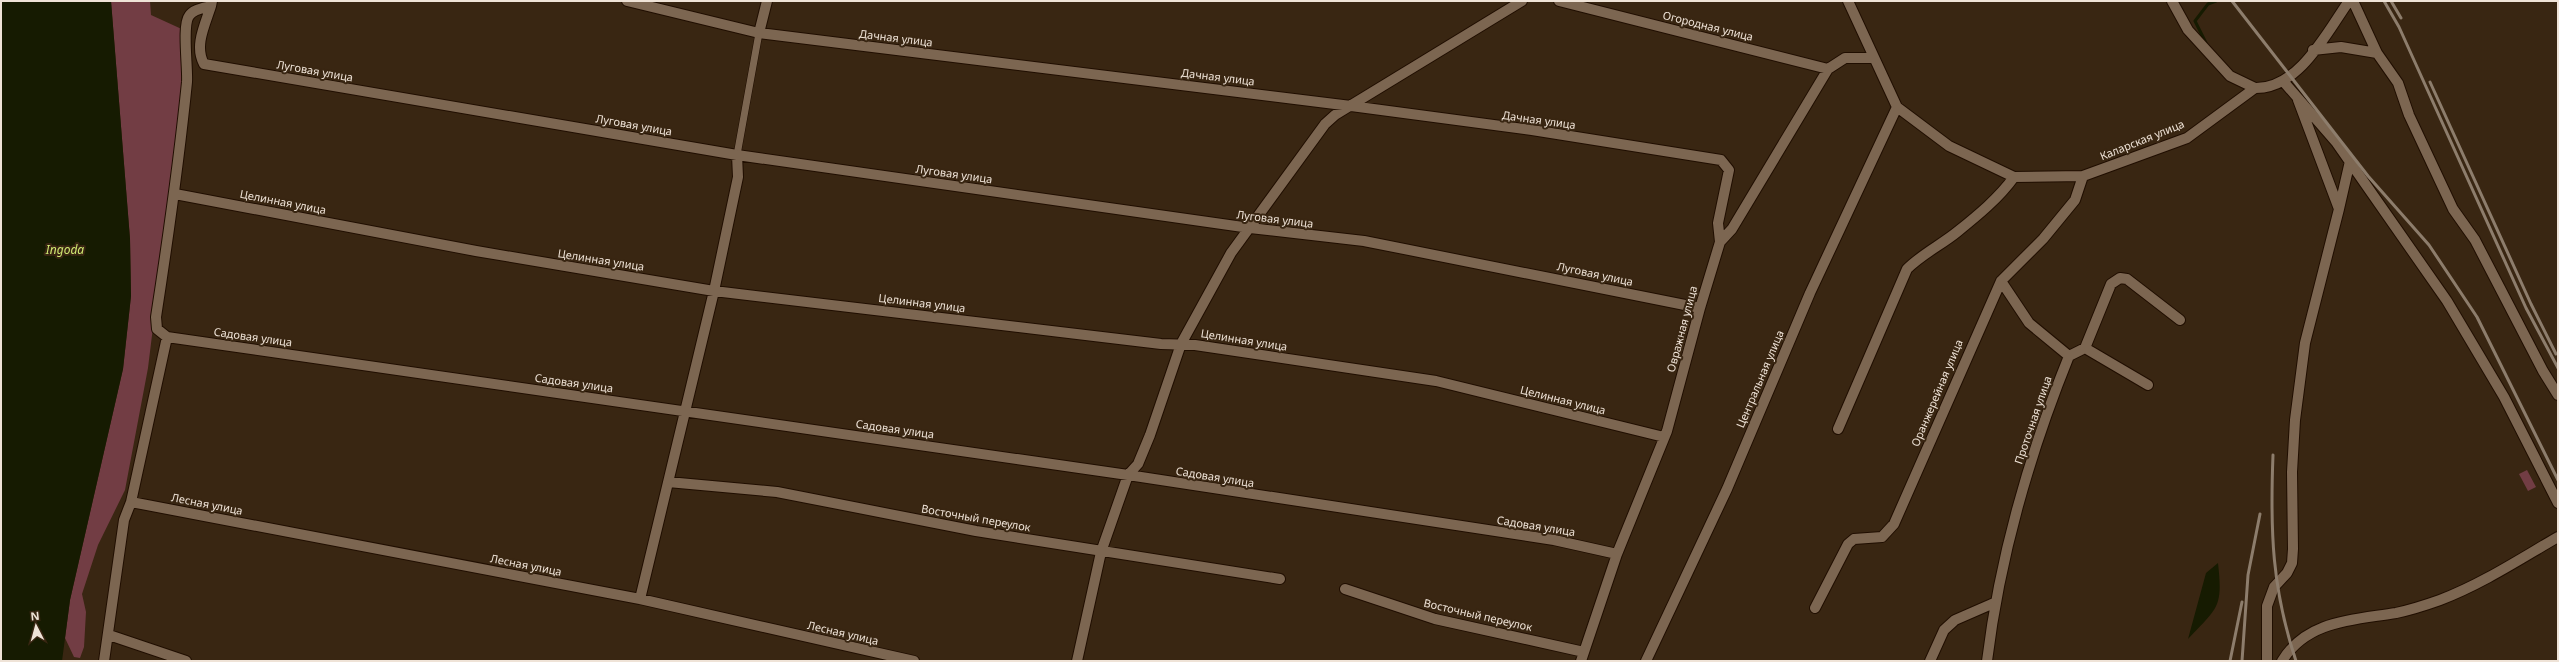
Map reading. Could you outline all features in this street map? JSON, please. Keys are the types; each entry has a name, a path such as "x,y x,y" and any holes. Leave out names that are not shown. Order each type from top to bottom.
{"street":[{"name":"Дачная улица","path":"627,1 759,33 1351,106 1532,130 1721,160 1730,170 1718,223 1720,242"},
{"path":"640,599 714,291 738,177 737,155 759,33 767,1"},
{"path":"1077,661 1101,552 1128,475 1138,464 1150,435 1181,344 1231,253 1325,124 1335,115 1522,1"},
{"name":"Огородная улица","path":"1559,1 1828,69"},
{"path":"1838,429 1907,269 1916,260 1957,233 2004,191 2014,177 1949,146 1897,107 1848,1"},
{"path":"2172,1 2188,30 2230,76 2255,88"},
{"name":"Каларская улица","path":"2014,177 2083,176 2187,138 2255,88 2268,88 2283,81 2303,64 2350,1"},
{"path":"2353,1 2376,53 2398,83 2409,115 2453,209 2475,240 2543,371 2558,395"},
{"path":"104,661 109,635 124,520 131,502 167,337 157,329 156,317 175,194 188,67 186,25 188,16 195,11 212,4"},
{"name":"Луговая улица","path":"212,4 199,45 200,56 204,64 737,155 1250,228 1380,244 1700,308"},
{"path":"2313,50 2341,47 2376,53"},
{"name":"Овражная улица","path":"1583,657 1617,554 1667,431 1700,308 1720,242 1732,229 1828,69 1845,58 1874,58"},
{"path":"2283,81 2298,100 2316,116 2350,161 2447,301 2504,397 2558,503"},
{"path":"2298,100 2339,209"},
{"name":"Центральная улица","path":"1646,661 1727,489 1810,293 1897,107"},
{"path":"2267,661 2267,606 2274,587 2287,573 2293,556 2292,472 2295,420 2305,343 2350,161"},
{"name":"Оранжерейная улица","path":"1815,608 1848,544 1854,539 1882,537 1894,524 2001,281 2043,239 2074,200 2083,176"},
{"name":"Целинная улица","path":"175,194 476,251 714,291 1194,345 1436,381 1664,437"},
{"path":"2001,281 2029,323 2069,356 2085,348 2111,284 2120,278 2127,279 2180,320"},
{"name":"Садовая улица","path":"167,337 1128,475 1554,540 1617,554"},
{"path":"2085,348 2148,385"},
{"name":"Проточная улица","path":"1987,661 1994,603 2019,497 2043,421 2069,356"},
{"name":"Восточный переулок","path":"668,482 777,492 976,531 1101,552 1280,579"},
{"name":"Лесная улица","path":"131,502 640,599 914,661"},
{"path":"2281,661 2292,648 2322,627 2350,618 2397,613 2440,600 2491,576 2558,536"},
{"name":"Восточный переулок","path":"1345,589 1434,619 1583,657"},
{"path":"1930,661 1944,630 1955,620 1994,603"},
{"path":"109,635 186,661"}],"shaded area":[{"path":"111,1 150,1 151,15 186,31 186,58 148,368 125,490 98,545 82,594 86,612 84,647 80,658 74,657 65,638 70,600 123,369 131,296 130,239"},
{"path":"2527,470 2536,487 2528,491 2519,474"}],"water":[{"name":"Ingoda","path":"1,1 111,1 130,239 131,296 123,369 70,600 62,661 1,661"},
{"path":"2218,563 2220,589 2216,606 2212,613 2188,639 2206,573"}],"waterway":[{"path":"2206,43 2195,21 2208,4 2216,1"}],"railway":[{"path":"2232,1 2368,176 2429,245 2477,317 2558,480"},
{"path":"2384,1 2399,27 2526,308 2558,368"},
{"path":"2391,1 2401,18"},
{"path":"2430,82 2531,304 2556,354"},
{"path":"2273,455 2272,509 2274,560 2282,609 2296,661"},
{"path":"2242,661 2248,575 2260,514"},
{"path":"2230,661 2242,602"}]}
